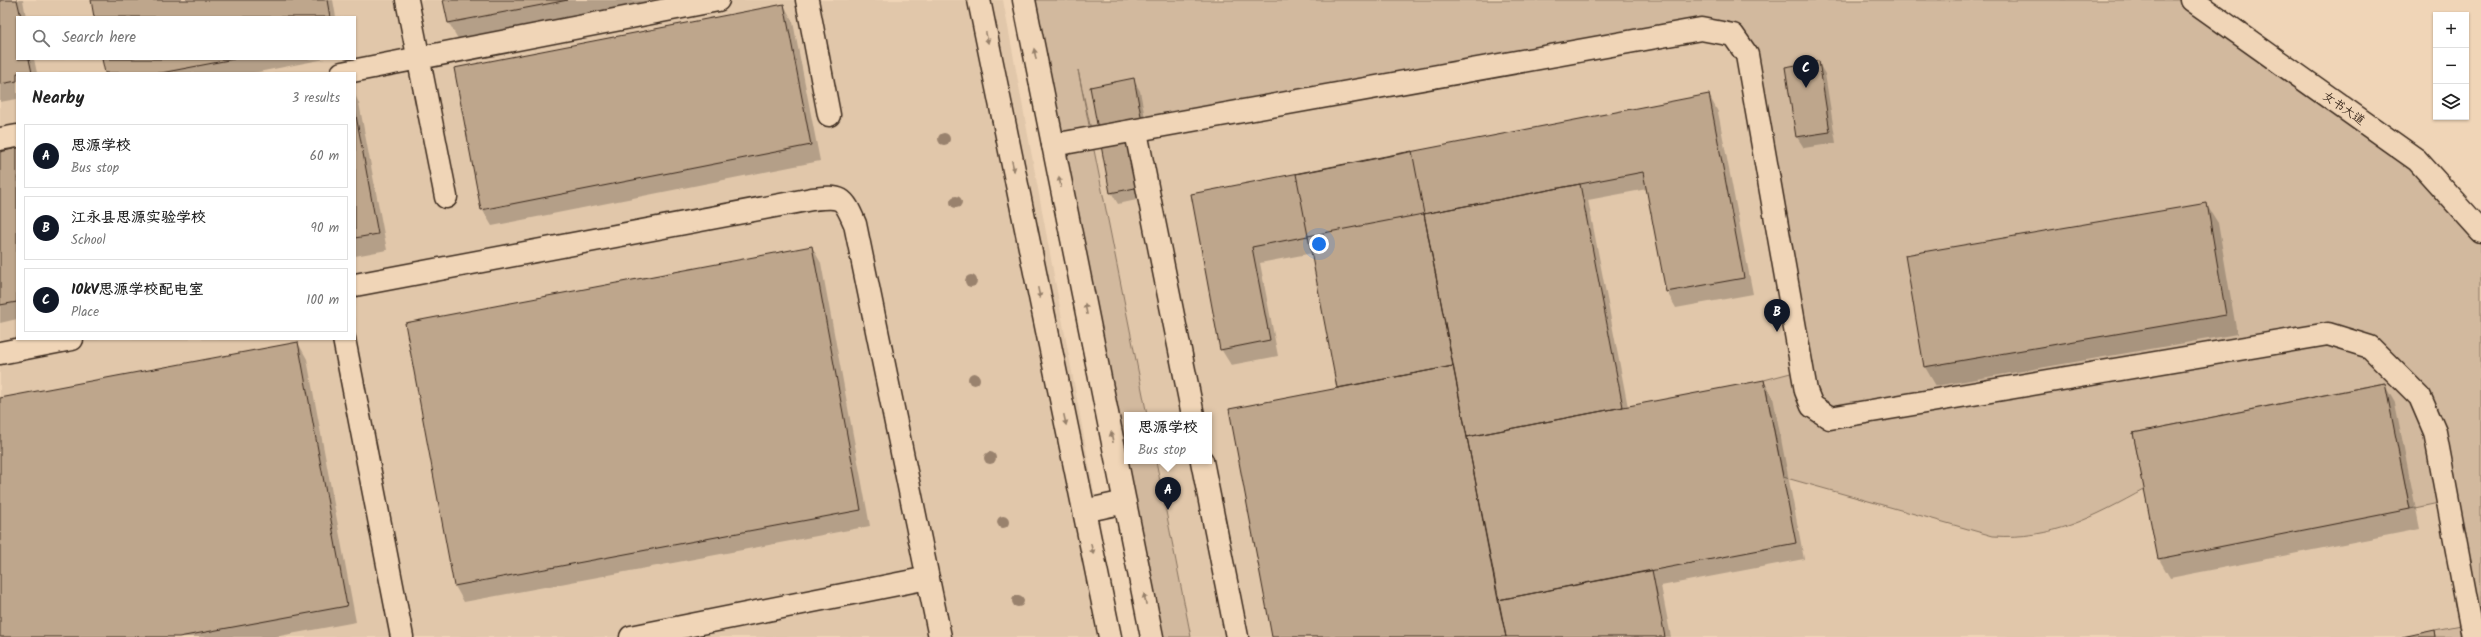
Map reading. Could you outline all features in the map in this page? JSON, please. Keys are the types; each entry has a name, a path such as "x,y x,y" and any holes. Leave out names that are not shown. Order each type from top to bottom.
{"main road":[{"path":"407,0 446,197"},
{"path":"347,72 718,0"},
{"path":"807,0 829,116"},
{"path":"979,0 1110,637"},
{"path":"1024,0 1152,637"},
{"name":"女书大道","path":"2192,0 2418,160 2481,231"},
{"path":"1053,145 1136,132 1701,29 1733,35 1747,55 1806,390 1812,406 1830,418 2328,334 2370,346 2420,397 2435,432 2473,637"},
{"path":"1136,132 1192,412"},
{"path":"0,139 16,136"},
{"path":"356,285 812,198 837,197 846,202 855,224 940,637"},
{"path":"0,353 67,340"},
{"path":"344,340 402,637"},
{"path":"1203,464 1237,637"},
{"path":"1084,511 1125,502"},
{"path":"631,637 928,578"}],"shaded area":[{"path":"0,0 1003,0 1121,637 0,637"},
{"path":"1024,0 2192,0 2417,160 2481,231 2481,637 2436,637 2435,630 2470,623 2448,501 2410,509 2384,383 2133,433 2145,489 2090,517 2054,530 2034,534 1993,536 1783,477 1764,380 1802,370 1747,55 1701,29 1093,139 1078,70 1146,412 1124,412 1124,464 1157,464 1191,637 1152,637"},
{"path":"1064,0 2009,0 2393,287 2481,637 1191,637 1157,464 1212,464 1212,412 1146,412"}],"building":[{"path":"0,0 17,0 21,16 16,16 16,60 29,60 32,72 16,72 16,81 0,84"},
{"path":"91,0 327,0 330,16 94,16"},
{"path":"443,0 568,0 448,23"},
{"path":"784,4 811,145 481,210 454,68"},
{"path":"102,60 229,60 166,72 105,72"},
{"path":"1819,61 1830,132 1796,137 1785,67"},
{"path":"1134,78 1148,154 1140,187 1110,193 1090,87"},
{"path":"1709,94 1744,278 1666,292 1643,172 1308,236 1296,174"},
{"path":"356,115 378,234 356,238"},
{"path":"16,148 16,302 0,305 0,152"},
{"path":"1412,151 1453,366 1337,388 1308,236 1252,247 1270,340 1220,350 1191,194"},
{"path":"1580,184 1623,407 1467,437 1424,214"},
{"path":"2207,203 2226,315 1924,367 1905,255"},
{"path":"812,246 861,510 454,586 405,323"},
{"path":"298,342 347,606 179,637 0,637 0,398"},
{"path":"1453,366 1506,637 1272,637 1229,409"},
{"path":"1764,380 1796,543 1498,600 1467,437"},
{"path":"2385,383 2410,509 2158,559 2133,433"},
{"path":"1652,570 1665,637 1506,637 1498,600"},
{"path":"2435,630 2436,637 2402,637"}],"place":[{"name":"10kV思源学校配电室","path":"1806,88"},
{"name":"江永县思源实验学校","path":"1777,332"},
{"name":"思源学校","path":"1168,510"}]}
